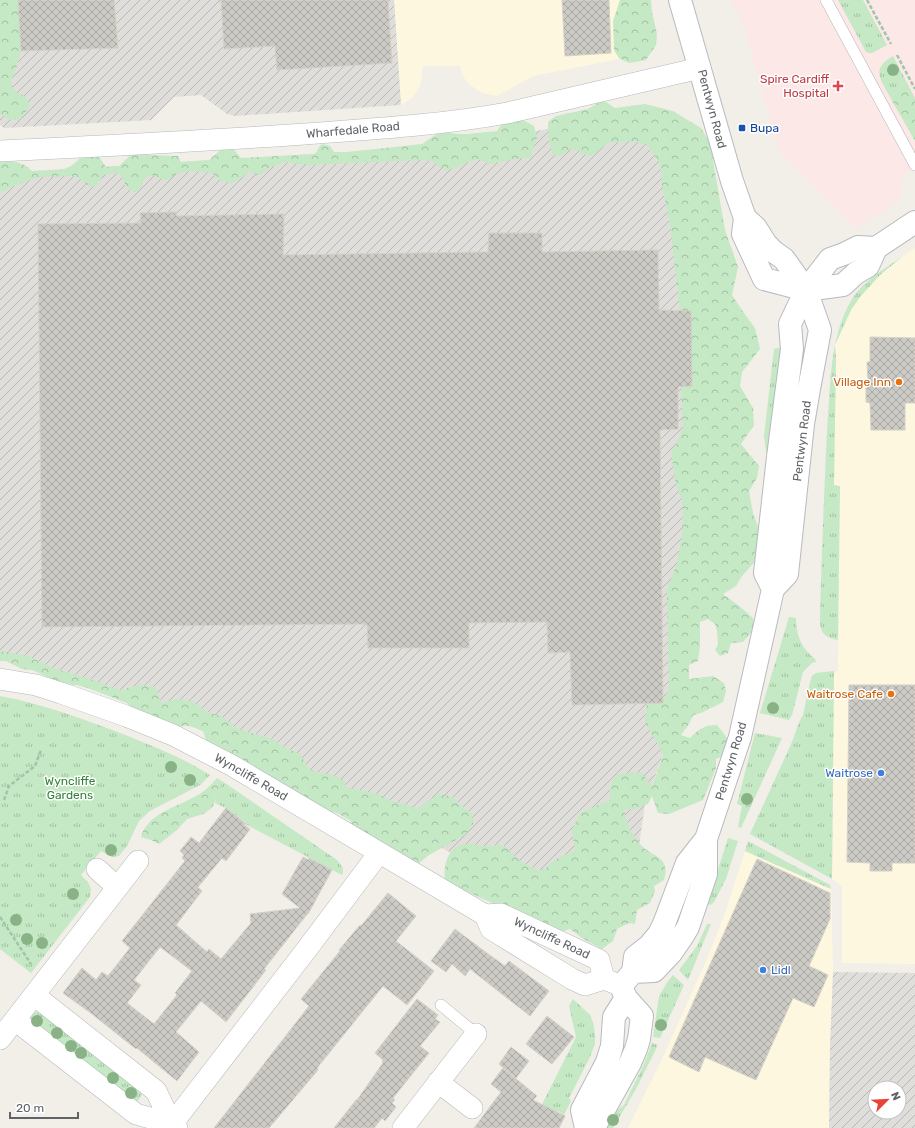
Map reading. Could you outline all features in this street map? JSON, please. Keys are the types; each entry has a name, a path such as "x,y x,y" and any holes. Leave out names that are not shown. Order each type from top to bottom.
{"street":[{"name":"Pentwyn Road","path":"621,984 654,972 671,953 688,927 706,874 706,838 740,736 773,589 788,574 803,424 808,389 820,330 806,290 784,259 766,244 756,228 745,218 732,181 680,0"},
{"name":"Wharfedale Road","path":"0,151 272,136 360,130 455,121 507,113 700,68"},
{"path":"806,290 843,285 856,273 868,266 876,248 915,222"},
{"name":"Pentwyn Road","path":"773,589 766,573 778,457 792,349 790,324 806,290"},
{"name":"Wyncliffe Road","path":"0,679 36,685 61,693 126,716 173,735 231,764 485,916 491,929 572,979 585,985 621,984"},
{"path":"172,1127 380,853"},
{"path":"0,1039 138,861"},
{"path":"97,869 117,887"},
{"name":"Wyncliffe Road","path":"485,916 501,914 599,960 621,984"},
{"path":"586,1127 582,1110 607,1062 612,1046 614,1017 621,984"},
{"path":"39,989 156,1090 172,1127"},
{"path":"15,1020 136,1114 172,1127"},
{"path":"402,1128 476,1034"},
{"path":"438,1082 472,1108"}],"lane":[{"path":"826,0 915,165"},
{"path":"441,1005 476,1034"}],"path":[{"path":"867,0 891,44"},
{"path":"897,55 915,89"},
{"path":"4,800 9,786 35,766 41,750"},
{"path":"0,917 39,989"}],"shaded area":[{"path":"0,0 394,0 401,105 235,116 227,114 201,95 174,97 151,120 4,128 0,125"},
{"path":"394,0 639,0 624,58 533,76 497,96 482,93 469,84 462,75 460,66 423,66 421,84 413,97 401,105"},
{"name":"Spire Cardiff Hospital","path":"731,0 915,0 915,168 904,175 899,201 856,229 779,152 742,20"},
{"path":"628,115 683,132 699,249 680,707 645,804 631,902 539,897 191,722 0,658 0,173 348,152 495,139"},
{"path":"915,248 915,964 842,963 842,886 832,879 834,672 838,671 840,486 834,485 835,345 851,310 860,297 880,275"},
{"path":"745,851 831,889 833,972 829,1128 628,1128 662,1059 708,957 726,910"},
{"path":"833,972 915,973 915,1128 829,1128"}],"green space":[{"path":"0,0 18,0 21,51 11,82 14,91 26,97 30,106 21,119 9,120 0,113"},
{"path":"620,0 651,0 657,34 656,45 646,60 629,63 619,58 614,50 613,21"},
{"path":"838,0 863,0 887,45 872,53 866,52"},
{"path":"893,56 906,81 891,99 881,81 879,71 881,66"},
{"path":"906,81 915,98 915,141 891,99"},
{"path":"601,101 606,102 615,108 645,104 673,111 701,128 710,143 725,230 738,267 732,295 755,328 760,349 742,372 740,386 753,408 754,425 741,444 759,466 757,478 749,491 753,513 763,541 760,556 742,576 736,586 723,594 753,618 755,628 743,642 731,643 728,653 720,656 715,650 718,645 715,624 708,619 700,622 700,646 698,661 689,665 689,679 713,676 724,683 726,691 723,702 701,713 693,715 689,724 681,735 690,738 702,728 717,725 728,739 723,756 716,759 716,768 703,800 669,814 658,813 652,796 648,804 632,810 624,809 626,819 634,837 641,845 660,858 665,866 666,872 664,880 654,886 655,891 650,903 637,910 635,924 629,923 617,929 613,941 602,949 582,938 570,929 555,934 534,932 492,903 445,883 446,861 449,855 458,846 465,844 488,847 498,844 506,847 520,861 537,870 545,869 556,859 575,850 572,830 580,813 610,800 610,787 616,775 631,772 642,773 652,786 663,755 645,721 647,703 663,703 663,699 669,690 667,590 677,563 682,534 683,503 676,485 671,453 683,429 681,387 692,386 691,311 680,311 670,225 662,185 661,171 658,160 646,144 630,141 608,143 592,156 581,154 580,151 571,149 560,156 553,155 548,137 548,122 556,116 588,109"},
{"path":"514,119 525,121 534,126 537,138 531,158 522,158 490,164 478,159 456,168 445,170 433,162 424,160 305,165 285,162 267,169 262,174 256,175 250,171 232,183 220,181 212,173 191,171 175,174 168,180 162,180 154,175 147,177 136,192 127,187 120,174 113,173 104,175 95,187 89,186 73,176 39,177 9,188 0,193 0,161 17,162 25,165 32,171 58,170 67,168 74,164 83,154 96,152 106,167 119,166 133,153 143,151 148,155 178,156 181,162 209,160 223,148 230,145 241,158 314,154 322,144 330,146 334,152 348,152 422,144 441,131 457,134 468,134 497,131 504,121"},
{"path":"903,256 880,275 860,297 851,310 835,344 842,320 854,296 870,279"},
{"path":"835,345 834,485 840,486 838,640 824,634 821,628 820,619 827,429 831,374"},
{"path":"782,347 770,453 766,452 764,436 774,349"},
{"path":"789,617 796,618 800,641 816,662 812,663 803,672 792,715 789,720 760,713"},
{"path":"0,651 28,656 53,668 90,679 122,691 130,687 138,686 155,687 162,703 176,699 194,702 207,712 221,716 238,729 273,739 282,746 300,754 309,769 336,776 344,780 346,787 378,794 392,801 418,808 438,794 453,797 472,814 473,824 465,835 429,855 418,864 354,832 351,821 337,813 323,810 207,743 203,731 188,726 182,726 174,729 155,722 149,714 140,716 127,703 85,687 76,685 68,686 32,670 22,669 6,661 0,661"},
{"path":"834,671 832,879 750,834 803,715 812,676 816,673"},
{"name":"Wyncliffe Gardens","path":"0,696 16,699 81,718 170,754 190,763 210,775 200,785 150,811 139,821 127,846 119,856 112,857 101,851 81,875 88,882 91,889 90,897 31,973 0,949"},
{"path":"755,733 782,738 741,828 738,827 742,806 737,804"},
{"path":"217,778 222,781 219,793 212,808 203,814 187,819 177,830 159,844 141,837 144,829 155,817 199,794"},
{"path":"222,781 337,860 343,869 342,875 245,824 246,823 226,808 215,803"},
{"path":"728,838 738,841 726,879 714,902 711,905 707,904"},
{"path":"748,841 830,885 831,889 745,851"},
{"path":"707,924 711,924 688,980 679,970 697,946"},
{"path":"673,975 684,985 660,1038 653,1037 659,996"},
{"path":"573,999 590,1015 595,1033 595,1044 569,1098 571,1101 564,1115 558,1111 550,1128 530,1128 576,1037 569,1006"},
{"path":"40,1012 140,1091 142,1095 137,1102 30,1018 31,1014"},
{"path":"652,1043 658,1045 636,1089 613,1128 606,1128 617,1110 624,1105 644,1064"}],"building":[{"path":"18,0 114,0 118,48 21,51"},
{"path":"221,0 388,0 392,63 277,70 275,46 224,49"},
{"path":"562,0 609,0 611,53 565,56"},
{"path":"177,212 176,216 284,214 283,255 488,252 489,233 542,233 542,252 658,250 659,310 691,311 692,386 678,387 678,429 660,430 663,703 572,705 570,652 548,653 547,622 469,623 469,648 368,648 367,624 42,627 38,224 141,223 140,213"},
{"path":"870,337 915,338 915,403 905,403 905,430 871,430 870,403 866,402 866,382 868,382 867,362 870,362"},
{"name":"Waitrose","path":"849,685 915,685 915,863 892,863 892,871 870,871 870,863 847,862"},
{"path":"226,808 250,829 226,861 222,858 198,887 202,891 176,925 207,952 209,949 221,959 251,923 250,914 300,908 282,894 303,857 309,860 309,858 332,870 308,914 264,969 266,970 226,1022 201,1001 176,1032 199,1052 177,1081 137,1048 136,1049 63,993 82,968 96,980 102,972 108,976 130,948 122,941 185,861 182,858 184,855 180,851 191,837 199,843","holes":["160,947 192,971 175,993 177,995 154,1024 127,1003 141,985 134,980"]},
{"name":"Lidl","path":"757,859 830,893 830,919 809,966 828,975 814,1007 793,998 756,1080 705,1057 699,1072 669,1057"},
{"path":"388,893 416,916 396,941 434,971 407,1005 383,986 317,1068 318,1070 269,1128 214,1128 309,1006 301,999 340,951 339,950"},
{"path":"455,929 505,966 509,961 549,991 530,1016 470,969 465,976 452,964 446,972 431,961"},
{"path":"417,999 438,1015 435,1019 440,1022 420,1046 429,1053 393,1098 395,1100 392,1103 396,1107 385,1121 382,1118 374,1128 334,1128 357,1100 383,1063 383,1060 375,1053"},
{"path":"547,1016 574,1037 552,1064 526,1044"},
{"path":"511,1047 529,1061 516,1078 499,1064"},
{"path":"503,1068 537,1096 533,1100 565,1116 559,1128 474,1128 501,1092 491,1084"}],"place":[{"name":"Spire Cardiff Hospital","path":"838,86"},
{"name":"Bupa","path":"742,128"},
{"name":"Village Inn","path":"899,382"},
{"name":"Waitrose Cafe","path":"891,694"},
{"name":"Waitrose","path":"881,773"},
{"name":"Lidl","path":"763,970"}]}
